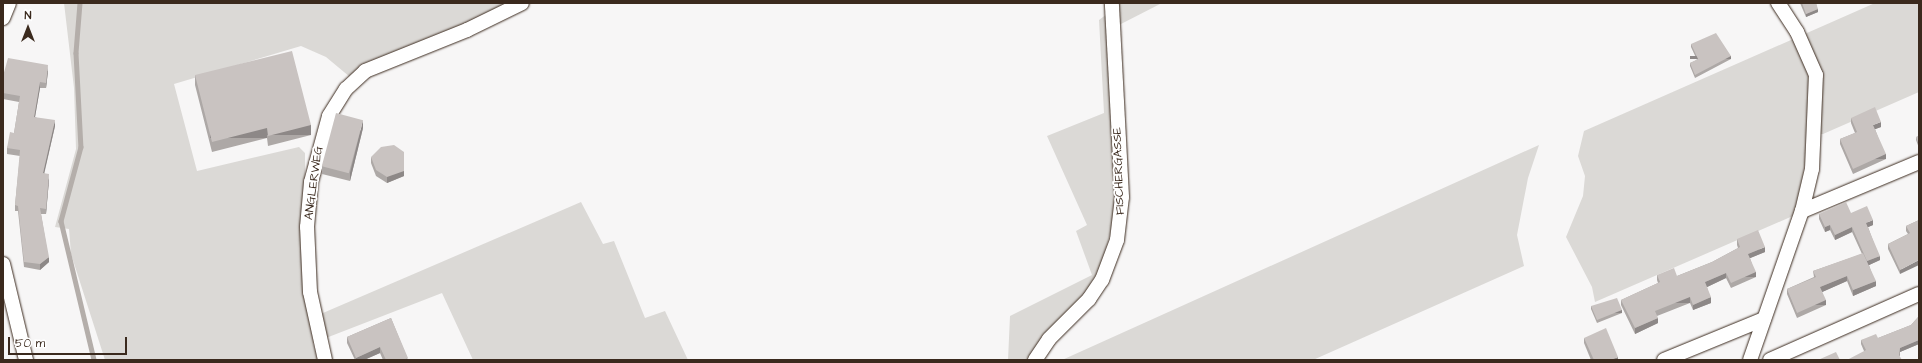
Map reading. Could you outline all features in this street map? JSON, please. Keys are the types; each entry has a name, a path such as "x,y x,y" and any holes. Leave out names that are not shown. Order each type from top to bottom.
{"street":[{"path":"3,18 9,3"},
{"name":"ANGLERWEG","path":"325,360 310,292 307,227 311,182 329,116 346,89 365,71 467,30 522,3"},
{"name":"FISCHERGASSE","path":"1035,360 1049,339 1098,286 1117,240 1122,197 1112,3"},
{"path":"1750,360 1802,211 1812,169 1816,75 1797,32 1778,3"},
{"path":"1802,211 1919,162"},
{"path":"3,266 26,360"},
{"path":"1770,360 1919,294"},
{"path":"1664,360 1764,319"}],"shaded area":[{"path":"64,3 515,3 350,77 326,57 301,46 174,84 197,171 299,147 305,153 305,288 309,319 581,202 603,244 614,241 645,318 665,311 688,360 473,360 442,293 313,343 318,360 105,360 71,254 69,229 55,227 76,149 74,88"},
{"path":"1118,3 1162,3 1119,25"},
{"path":"1875,3 1919,3 1919,92 1823,134 1811,134 1795,215 1595,302 1592,287 1566,237 1583,196 1585,176 1578,156 1584,131"},
{"path":"1107,14 1116,209 1103,262 1086,292 1038,343 1028,360 1008,360 1010,316 1092,275 1076,231 1087,225 1047,136 1104,113 1099,20"},
{"path":"1539,145 1528,178 1517,235 1524,266 1313,360 1062,360"}],"building":[{"path":"1802,3 1816,3 1818,9 1806,14"},
{"path":"1716,33 1731,56 1695,75 1690,63 1698,59 1691,44"},
{"path":"292,51 311,125 268,136 267,128 212,142 195,75"},
{"path":"8,58 48,65 46,83 40,82 34,117 55,120 43,173 49,174 46,209 40,208 49,257 40,264 24,262 18,206 15,205 20,150 7,148 10,132 14,133 20,96 3,93 3,76"},
{"path":"1875,107 1881,122 1873,125 1886,154 1853,169 1840,139 1857,132 1851,118"},
{"path":"336,113 363,120 349,173 322,166"},
{"path":"1919,136 1919,145 1916,137"},
{"path":"394,145 404,152 404,171 387,177 376,170 371,157 381,147"},
{"path":"1846,202 1851,213 1867,206 1873,220 1866,223 1880,256 1867,261 1852,227 1835,235 1830,225 1825,227 1819,214"},
{"path":"1919,220 1919,260 1900,270 1888,244 1910,233 1906,226"},
{"path":"1758,230 1765,247 1748,254 1756,272 1731,283 1726,273 1705,282 1711,297 1693,305 1690,297 1655,311 1658,318 1635,328 1621,300 1660,282 1657,275 1674,268 1677,276 1712,262 1740,247 1737,239"},
{"path":"1863,253 1876,281 1853,290 1847,276 1820,287 1826,300 1797,313 1787,289 1816,277 1813,271"},
{"path":"1617,298 1622,310 1597,320 1591,306"},
{"path":"1919,316 1919,340 1900,348 1899,355 1902,360 1847,360 1866,350 1861,340 1876,334 1878,338 1911,325"},
{"path":"391,318 408,358 403,360 386,360 380,347 356,358 347,337"},
{"path":"1606,328 1618,357 1611,360 1594,360 1584,338"},
{"path":"1836,352 1840,360 1818,360"}],"waterway":[{"path":"80,3 76,53 81,147 61,221 94,360"}]}
